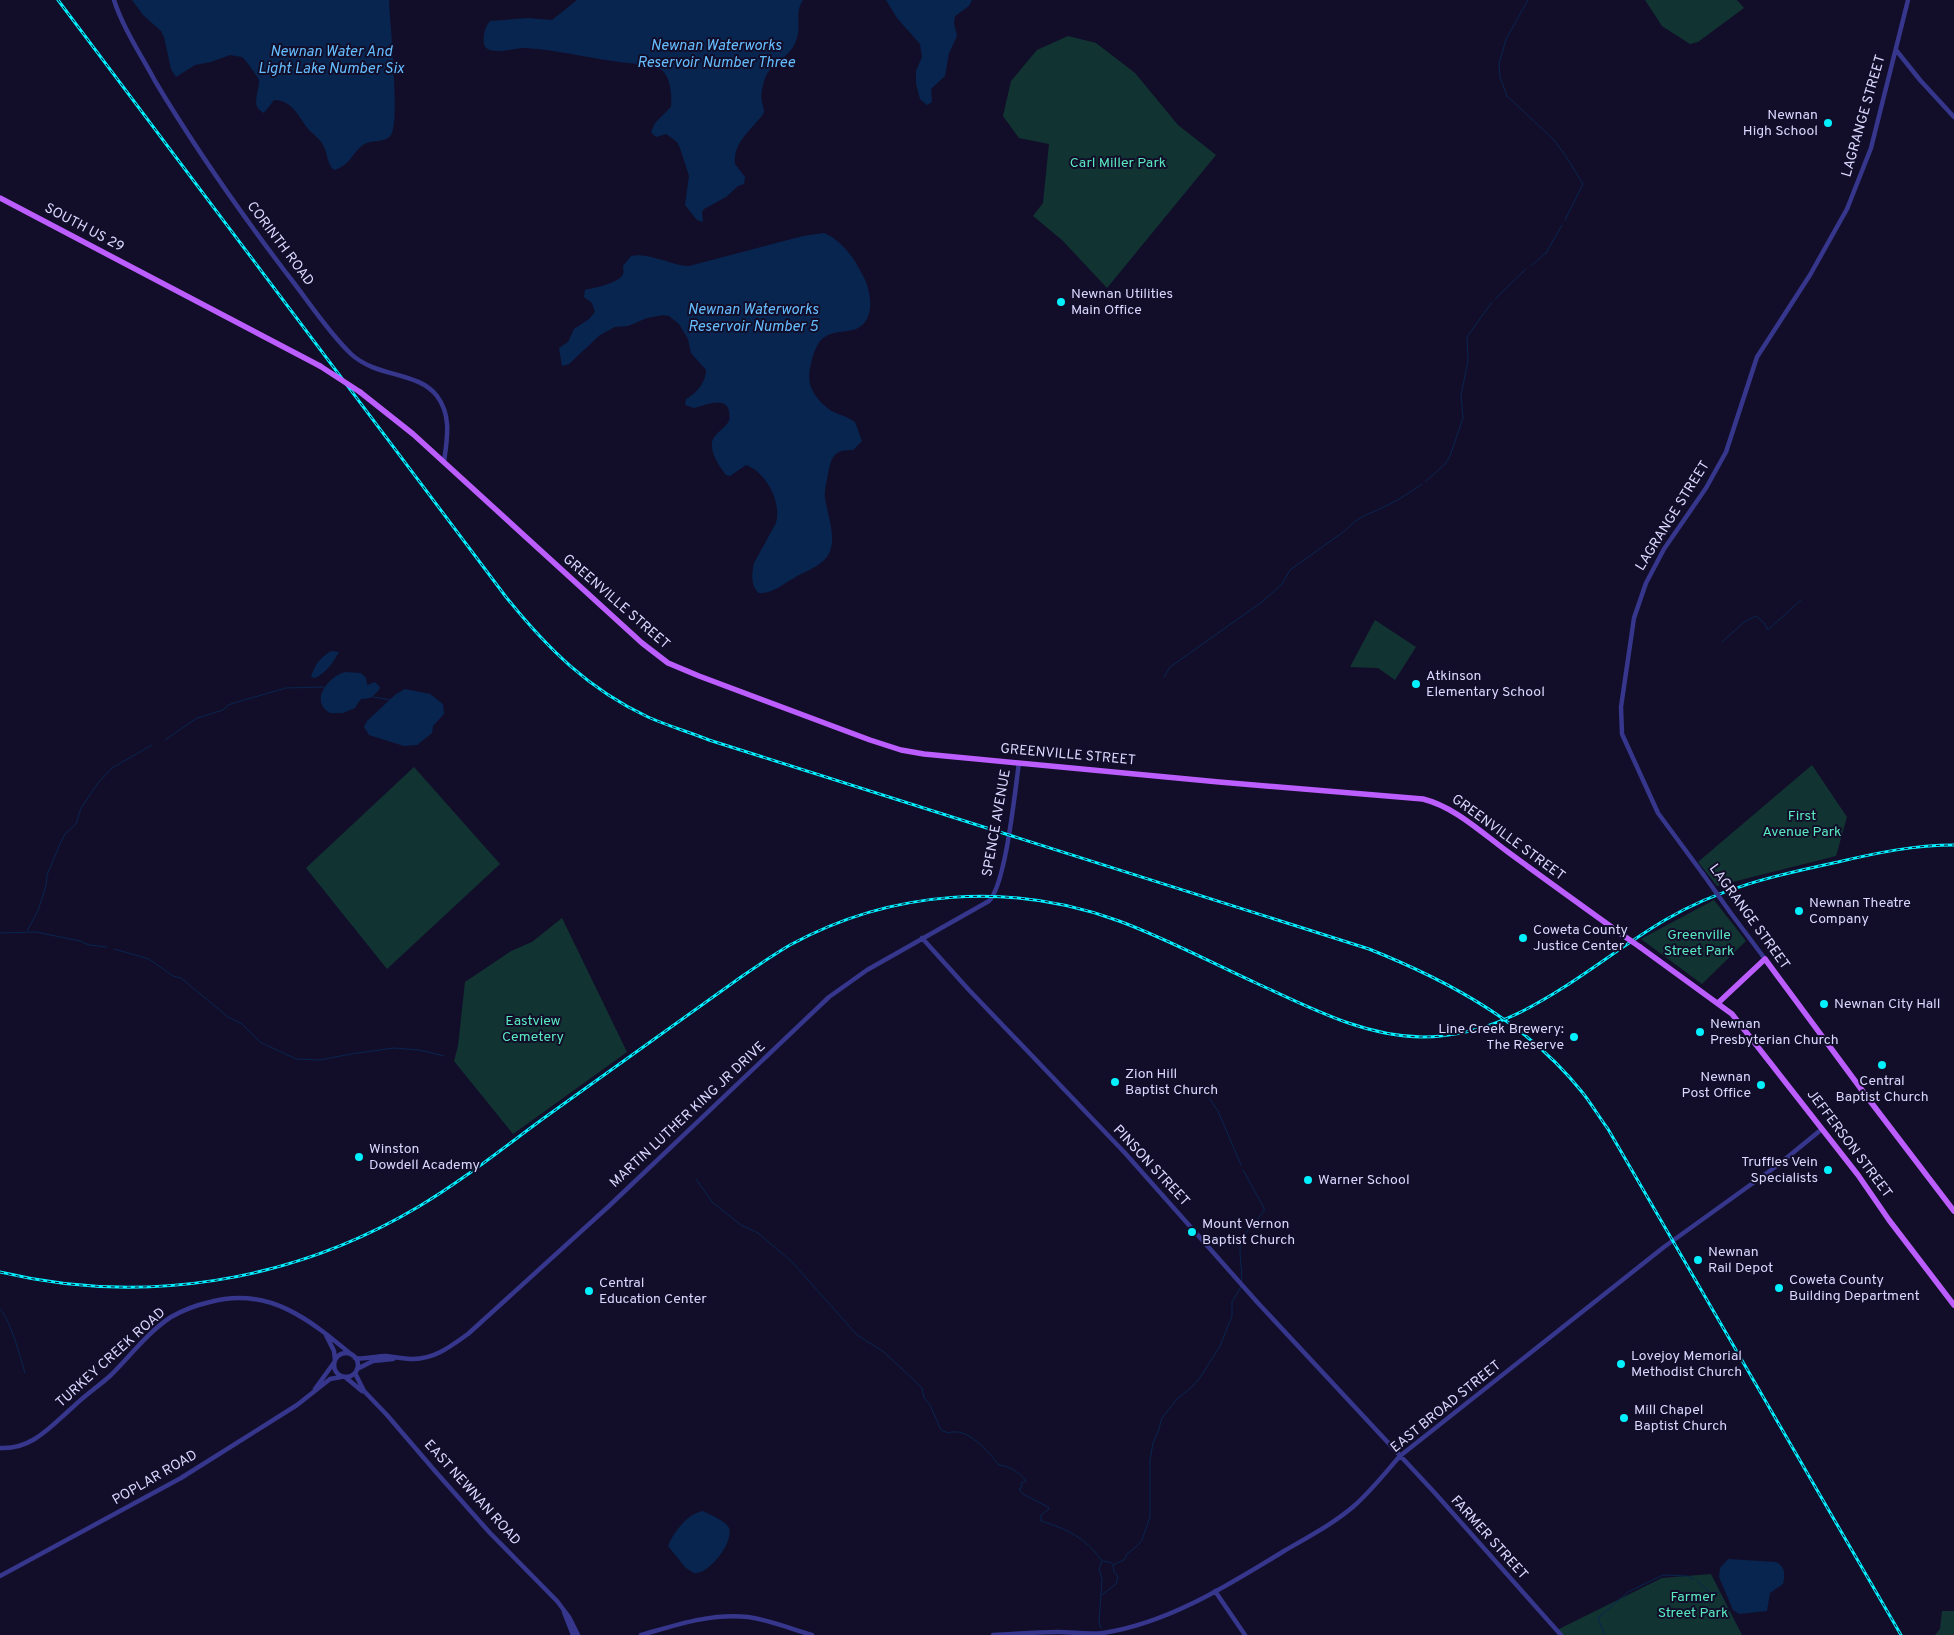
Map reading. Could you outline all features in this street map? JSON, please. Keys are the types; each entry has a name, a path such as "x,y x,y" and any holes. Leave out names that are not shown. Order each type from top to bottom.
{"main road":[{"name":"SOUTH US 29","path":"0,198 320,366"},
{"name":"GREENVILLE STREET","path":"320,366 394,417 642,644 668,663 778,706 901,750 957,758 1432,801 1442,805 1473,826 1718,1003"},
{"path":"1718,1003 1765,959"},
{"name":"LAGRANGE STREET","path":"1765,959 1866,1097 1954,1210"},
{"path":"1724,997 1732,1014"},
{"name":"JEFFERSON STREET","path":"1718,1003 1732,1014 1954,1305"}],"street":[{"name":"CORINTH ROAD","path":"114,0 148,68 212,170 274,257 339,340 349,352 366,365 379,371 418,382 431,390 438,398 448,425 444,462"},
{"name":"LAGRANGE STREET","path":"1765,959 1658,813 1622,734 1621,707 1634,618 1643,590 1657,562 1706,488 1726,452 1757,357 1810,275 1847,210 1871,148 1908,0"},
{"path":"1896,50 1954,117"},
{"name":"SPENCE AVENUE","path":"998,887 1019,763"},
{"name":"MARTIN LUTHER KING JR DRIVE","path":"356,1371 373,1361 428,1357 450,1347 468,1334 609,1206 829,998 867,970 982,906 994,896 998,887"},
{"name":"PINSON STREET","path":"922,938 969,990 1125,1153 1258,1303 1400,1456"},
{"name":"EAST BROAD STREET","path":"994,1635 1058,1632 1103,1633 1162,1618 1215,1591 1324,1528 1353,1506 1371,1489 1400,1456 1664,1247 1778,1165 1822,1130"},
{"name":"TURKEY CREEK ROAD","path":"0,1448 16,1448 43,1434 100,1385 163,1323 175,1315 197,1306 234,1298 269,1302 297,1313 333,1338 354,1356"},
{"path":"325,1334 334,1351 335,1371 343,1377 352,1375 356,1371 354,1356 341,1354 335,1361"},
{"name":"MARTIN LUTHER KING JR DRIVE","path":"354,1356 361,1359 388,1356 397,1358"},
{"name":"POPLAR ROAD","path":"315,1389 335,1361"},
{"name":"EAST NEWNAN ROAD","path":"356,1371 357,1379 364,1391"},
{"name":"POPLAR ROAD","path":"0,1576 181,1478 297,1405 330,1379 343,1377"},
{"name":"EAST NEWNAN ROAD","path":"343,1377 364,1391 387,1415 490,1533 557,1601 578,1635"},
{"name":"FARMER STREET","path":"1400,1456 1562,1635"},
{"path":"1215,1591 1245,1635"},
{"name":"EAST NEWNAN ROAD","path":"564,1611 573,1635"},
{"path":"641,1635 703,1619 734,1617 764,1620 812,1635"}],"green space":[{"path":"1645,0 1737,0 1744,8 1698,42 1690,44 1662,26"},
{"name":"Carl Miller Park","path":"1068,36 1096,43 1135,73 1178,125 1216,155 1107,288 1062,240 1033,216 1043,203 1049,144 1019,138 1003,116 1011,81 1037,50"},
{"path":"1375,620 1416,647 1395,680 1378,668 1350,667"},
{"name":"First Avenue Park","path":"1812,765 1847,817 1836,856 1717,886 1698,862"},
{"path":"414,767 500,864 387,969 306,868"},
{"name":"Greenville Street Park","path":"1714,900 1746,941 1702,984 1641,939"},
{"name":"Eastview Cemetery","path":"562,918 627,1052 513,1134 454,1061 458,1046 465,982 511,951 532,942"},
{"name":"Farmer Street Park","path":"1711,1574 1742,1635 1559,1635 1555,1631 1662,1578"},
{"path":"1942,1611 1954,1611 1954,1635 1935,1635 1940,1629"}],"water":[{"name":"Newnan Water And Light Lake Number Six","path":"132,0 389,0 395,92 394,126 391,135 385,140 366,143 344,165 334,170 322,143 309,130 291,106 274,100 264,113 257,107 256,98 259,80 242,57 230,55 211,62 195,65 176,77 171,69 161,31 143,15"},
{"name":"Newnan Waterworks Reservoir Number Three","path":"577,0 803,0 798,15 798,36 796,41 789,52 766,76 761,96 764,113 744,136 737,149 735,164 745,177 744,184 704,209 702,212 703,222 697,220 685,205 689,176 677,142 666,134 656,137 651,132 655,123 671,107 669,82 662,70 645,65 548,50 521,48 494,51 485,47 484,34 490,21 528,18 552,20"},
{"path":"886,0 972,0 969,6 955,16 954,23 957,36 949,53 945,76 931,89 932,102 927,105 920,99 916,84 916,71 922,57 920,44 897,18"},
{"name":"Newnan Waterworks Reservoir Number 5","path":"824,233 842,245 855,261 868,288 870,312 863,325 856,329 831,334 823,338 812,359 809,379 812,390 820,402 832,411 855,422 862,441 853,450 840,451 831,461 825,493 832,536 829,554 821,563 777,588 759,593 753,583 753,567 776,523 777,506 771,489 760,474 746,465 730,476 726,475 715,458 712,443 713,439 729,421 727,407 719,402 694,408 685,405 686,399 697,391 702,383 706,370 691,353 688,339 679,324 669,316 663,315 647,318 628,326 615,327 600,335 569,364 562,366 559,348 568,342 574,329 589,319 595,312 592,303 584,297 585,290 617,280 623,274 623,266 631,256 653,257 689,266 803,236"},
{"path":"331,651 339,652 326,670 315,678 311,677 318,662"},
{"path":"345,672 361,673 366,678 367,685 375,682 380,687 379,690 372,697 361,699 355,708 343,713 330,713 321,702 323,690 333,679"},
{"path":"405,689 430,694 443,704 444,714 433,726 432,733 417,745 404,746 369,735 364,727 367,721 396,694"},
{"path":"703,1511 725,1523 729,1528 730,1534 728,1542 713,1564 700,1572 694,1573 686,1568 668,1546 673,1535 682,1524 692,1515"},
{"path":"1728,1559 1776,1562 1782,1566 1784,1574 1783,1584 1770,1593 1767,1611 1739,1614 1733,1610 1719,1577 1720,1568"}],"waterway":[{"path":"1528,0 1506,39 1499,64 1500,77 1507,96 1554,140 1583,184 1565,220"},
{"path":"1532,265 1546,253 1562,225"},
{"path":"1495,299 1526,269"},
{"path":"1426,481 1445,464 1450,456 1463,418 1461,395 1468,361 1467,337 1492,302"},
{"path":"1164,677 1170,667 1262,602 1282,584 1290,570 1356,521 1410,493 1422,484"},
{"path":"1722,642 1744,622 1756,616 1764,623 1768,630 1801,600"},
{"path":"165,740 197,718 223,710 228,705 286,688 324,687"},
{"path":"373,697 391,700"},
{"path":"27,931 38,911 47,875 60,844 65,834 76,824 81,808 98,783 112,768 152,745"},
{"path":"0,933 36,932 80,941 89,945 107,947"},
{"path":"114,949 149,959 173,976 181,978 228,1017 242,1024 260,1042 296,1059 320,1060 394,1048 419,1050 444,1056"},
{"path":"1209,1098 1218,1111 1241,1165"},
{"path":"1241,1283 1240,1246 1245,1235 1264,1211 1243,1170"},
{"path":"696,1179 712,1202 741,1225 758,1233 792,1262 857,1335 884,1352 922,1388 924,1398 930,1405 941,1430 948,1433 963,1433 977,1441 999,1465 1011,1468 1018,1473 1026,1481 1021,1483 1022,1487 1019,1489 1023,1494 1049,1509 1041,1515 1041,1521 1075,1535 1096,1553 1102,1561 1099,1569 1102,1579 1099,1622 1101,1628"},
{"path":"1102,1595 1116,1584 1118,1576 1114,1572 1113,1565 1124,1560 1127,1554 1142,1540 1150,1517 1150,1460 1153,1443 1162,1418 1177,1399 1193,1386 1220,1346 1232,1316 1232,1302 1241,1287"},
{"path":"0,1309 11,1330 25,1373"},
{"path":"1103,1561 1113,1564"},
{"path":"1605,1635 1598,1618 1628,1592 1663,1575 1687,1576 1694,1579"},
{"path":"1697,1581 1711,1593 1719,1592"}],"railway":[{"path":"58,0 521,616 570,666 606,694 648,717 709,740 1369,949 1457,990 1512,1025 1537,1045 1582,1092 1608,1129 1901,1635"},
{"path":"0,1272 54,1282 108,1287 161,1286 215,1280 268,1269 319,1254 370,1233 434,1197 741,977 790,945 829,927 869,912 910,903 952,897 994,897 1036,900 1078,908 1119,921 1153,935 1336,1019 1378,1032 1422,1037 1457,1034 1490,1025 1521,1012 1550,996 1665,920 1706,899 1727,891 1793,872 1895,850 1954,845"}],"place":[{"name":"Newnan High School","path":"1828,123"},
{"name":"Newnan Utilities Main Office","path":"1061,302"},
{"name":"Atkinson Elementary School","path":"1416,684"},
{"name":"Newnan Theatre Company","path":"1799,911"},
{"name":"Coweta County Justice Center","path":"1523,938"},
{"name":"Newnan City Hall","path":"1824,1004"},
{"name":"Newnan Presbyterian Church","path":"1700,1032"},
{"name":"Line Creek Brewery: The Reserve","path":"1574,1037"},
{"name":"Central Baptist Church","path":"1882,1065"},
{"name":"Zion Hill Baptist Church","path":"1115,1082"},
{"name":"Newnan Post Office","path":"1761,1085"},
{"name":"Winston Dowdell Academy","path":"359,1157"},
{"name":"Truffles Vein Specialists","path":"1828,1170"},
{"name":"Warner School","path":"1308,1180"},
{"name":"Mount Vernon Baptist Church","path":"1192,1232"},
{"name":"Newnan Rail Depot","path":"1698,1260"},
{"name":"Coweta County Building Department","path":"1779,1288"},
{"name":"Central Education Center","path":"589,1291"},
{"name":"Lovejoy Memorial Methodist Church","path":"1621,1364"},
{"name":"Mill Chapel Baptist Church","path":"1624,1418"}]}
